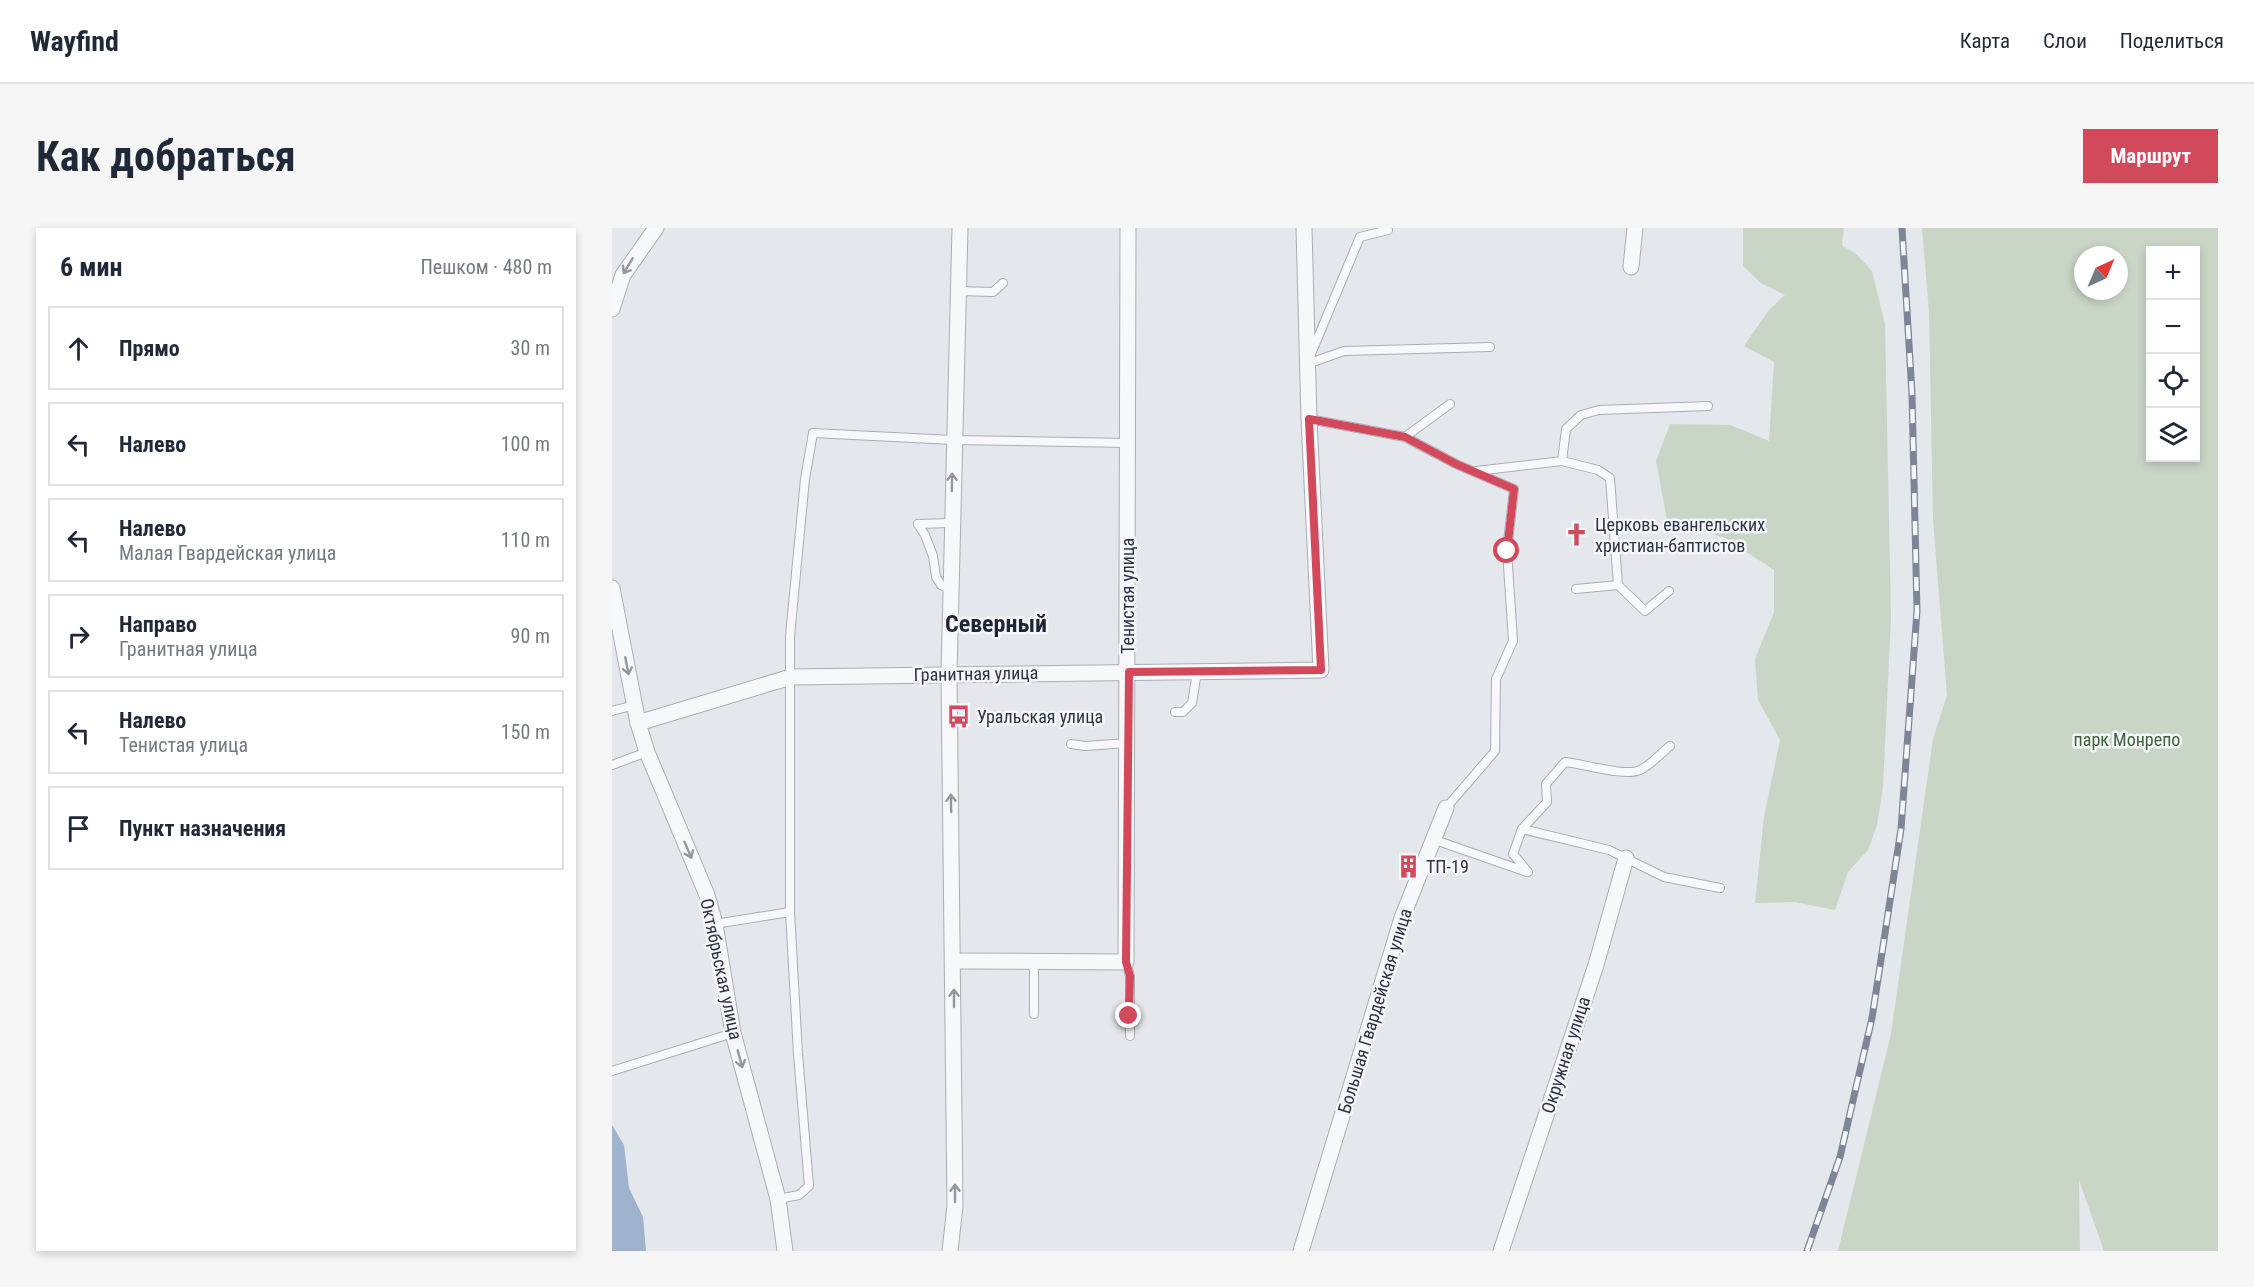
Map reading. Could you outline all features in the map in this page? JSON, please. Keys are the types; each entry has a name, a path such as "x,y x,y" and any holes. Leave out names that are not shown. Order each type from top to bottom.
{"street":[{"path":"612,309 623,275 656,228"},
{"path":"950,1251 955,1206 949,674 960,228"},
{"name":"Тенистая улица","path":"1126,962 1129,672 1128,228"},
{"path":"1304,228 1309,419"},
{"path":"1631,267 1635,228"},
{"name":"Гранитная улица","path":"638,723 791,677 1321,670 1309,419"},
{"name":"Октябрьская улица","path":"612,588 616,625 638,723 647,752 707,895 715,924 734,1033 778,1200 784,1251"},
{"name":"Большая Гвардейская улица","path":"1302,1251 1399,928 1446,808"},
{"name":"Окружная улица","path":"1501,1251 1596,965 1626,858"},
{"path":"954,961 1126,962"}],"lane":[{"path":"1307,364 1360,237 1388,230"},
{"path":"958,291 993,292 1003,283"},
{"path":"1307,364 1344,351 1490,347"},
{"path":"1405,437 1450,404"},
{"path":"1562,461 1566,429 1581,415 1599,410 1708,406"},
{"path":"1309,419 1405,437 1474,471 1562,461 1598,470 1610,478 1618,585 1645,611 1669,591"},
{"path":"778,1200 799,1195 810,1186 798,1053 790,912 790,636 813,433 953,440 1128,443"},
{"name":"Большая Гвардейская улица","path":"1446,808 1495,751 1496,679 1514,641 1507,551 1514,489 1474,471"},
{"path":"950,589 941,585 936,577 933,556 918,524 951,523"},
{"path":"1576,589 1618,585"},
{"path":"1175,712 1183,712 1192,703 1197,672"},
{"path":"612,711 635,705"},
{"path":"1071,744 1085,746 1128,743"},
{"path":"1435,840 1528,872 1513,854 1522,830 1548,802 1546,784 1565,762 1591,765 1620,773 1639,771 1670,746"},
{"path":"612,765 647,752"},
{"path":"1522,830 1609,850 1664,877 1720,888"},
{"path":"715,924 790,912"},
{"path":"1034,961 1034,1014"},
{"name":"Тенистая улица","path":"1126,962 1130,976 1130,1036"},
{"path":"612,1071 734,1033"}],"green space":[{"path":"1743,228 1844,228 1842,245 1857,255 1872,271 1885,324 1891,618 1883,787 1877,825 1868,850 1848,872 1835,910 1795,902 1755,903 1764,817 1780,740 1758,700 1755,659 1774,612 1774,570 1725,538 1667,520 1656,461 1670,424 1730,425 1769,441 1774,362 1744,346 1769,310 1785,295 1761,283 1743,266"},
{"name":"парк Монрепо","path":"1922,228 2218,228 2218,1251 2104,1251 2079,1180 2080,1251 1838,1251 1891,1034 1933,739 1947,695 1933,520 1929,312"}],"water":[{"path":"612,1125 624,1145 629,1188 643,1217 646,1251 612,1251"}],"railway":[{"path":"1807,1251 1840,1157 1872,1018 1901,829 1917,611 1912,394 1902,228"}],"place":[{"name":"Церковь евангельских христиан-баптистов","path":"1577,535"},
{"name":"Уральская улица","path":"959,717"},
{"name":"ТП-19","path":"1408,867"}],"district":[{"name":"Северный","path":"996,624"}],"route":[{"path":"1129,1016 1130,976 1126,962 1129,672 1321,670 1309,419 1405,437 1456,464 1514,489 1507,551"}]}
